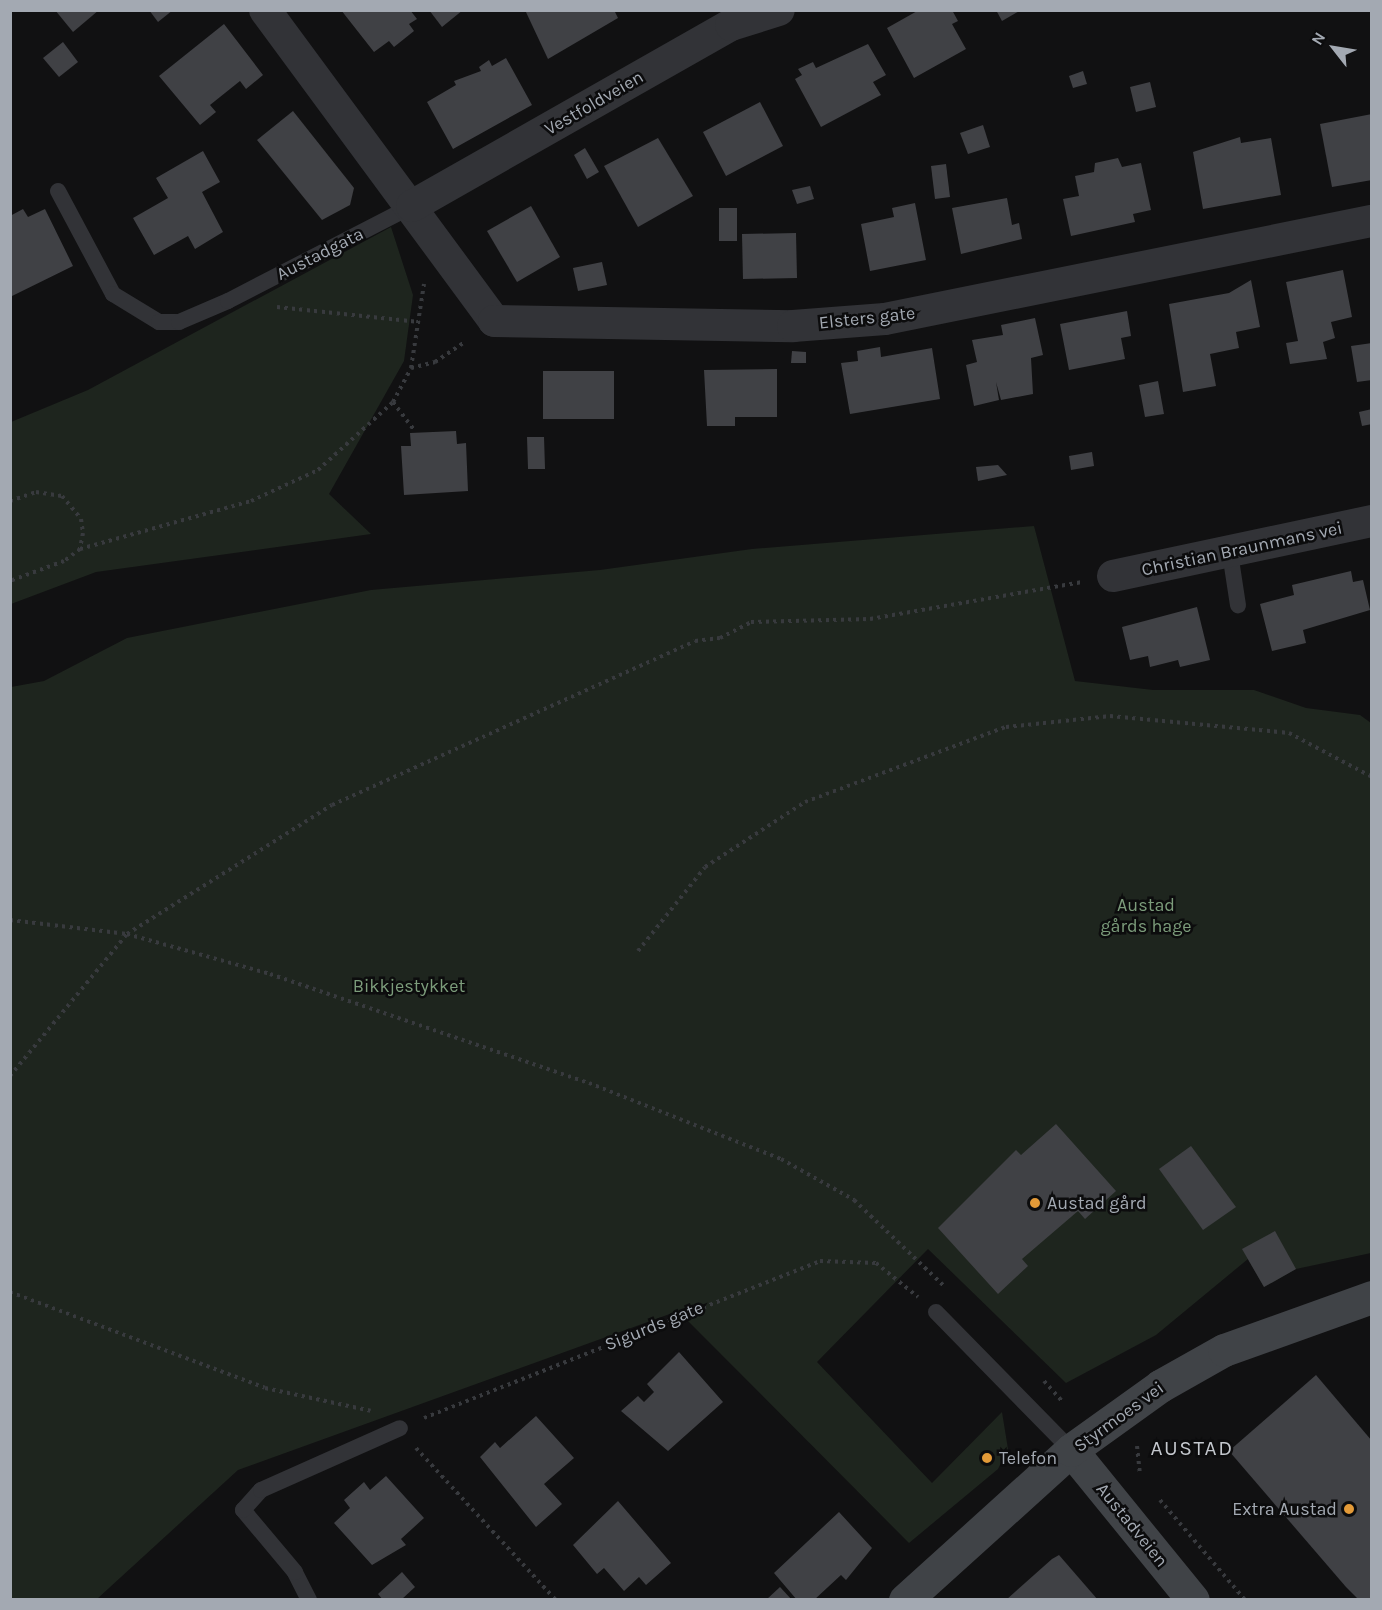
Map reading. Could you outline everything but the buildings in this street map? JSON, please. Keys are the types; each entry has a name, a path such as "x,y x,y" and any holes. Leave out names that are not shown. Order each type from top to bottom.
{"main road":[{"name":"Styrmoes vei","path":"905,1599 1071,1450 1192,1365 1371,1297"},
{"name":"Austadveien","path":"1071,1450 1193,1599"}],"street":[{"path":"265,10 412,206 494,321"},
{"name":"Vestfoldveien","path":"412,206 727,18 779,10"},
{"name":"Elsters gate","path":"494,321 793,326 885,319 1371,221"},
{"name":"Christian Braunmans vei","path":"1113,576 1230,553 1371,521"}],"lane":[{"name":"Austadgata","path":"58,191 112,294 137,313 179,322 228,301 412,206"},
{"path":"1230,553 1238,605"},
{"path":"936,1312 1071,1450"},
{"path":"309,1599 295,1572 243,1510 261,1490 400,1428"}],"path":[{"path":"10,581 64,561 80,549 251,501 318,470 393,402 411,368 425,278"},
{"path":"228,301 419,322"},
{"path":"411,368 435,362 494,321"},
{"path":"393,402 415,431"},
{"path":"10,501 36,492 62,496 81,519 80,549"},
{"path":"10,1076 127,934 332,805 694,641 720,638 751,622 870,620 1113,576"},
{"path":"638,951 705,867 805,802 1006,727 1110,716 1289,733 1371,777"},
{"path":"10,920 127,934 270,974 589,1083 781,1159 854,1200"},
{"name":"Sigurds gate","path":"400,1428 820,1261 876,1263 936,1312"},
{"path":"10,1292 265,1388 381,1413 400,1428 556,1599"},
{"path":"1141,1437 1135,1468 1145,1483"},
{"path":"1152,1491 1245,1599"}],"green space":[{"path":"391,227 413,295 404,361 329,494 371,534 96,572 11,604 11,422 88,390"},
{"name":"Bikkjestykket","path":"1034,526 1075,681 1153,690 1254,690 1306,708 1360,715 1371,723 1371,1253 1296,1269 1264,1287 1248,1259 1156,1335 1066,1383 928,1249 817,1362 932,1483 1002,1412 1008,1449 998,1469 909,1543 678,1311 238,1470 97,1599 11,1600 11,687 44,681 127,638 371,590 600,570 752,549"}],"place":[{"name":"Austad gård","path":"1035,1203"},
{"name":"Telefon","path":"987,1458"},
{"name":"Extra Austad","path":"1349,1509"}],"district":[{"name":"AUSTAD","path":"1192,1448"}],"park label":[{"name":"Austad gårds hage","path":"1146,916"}]}
